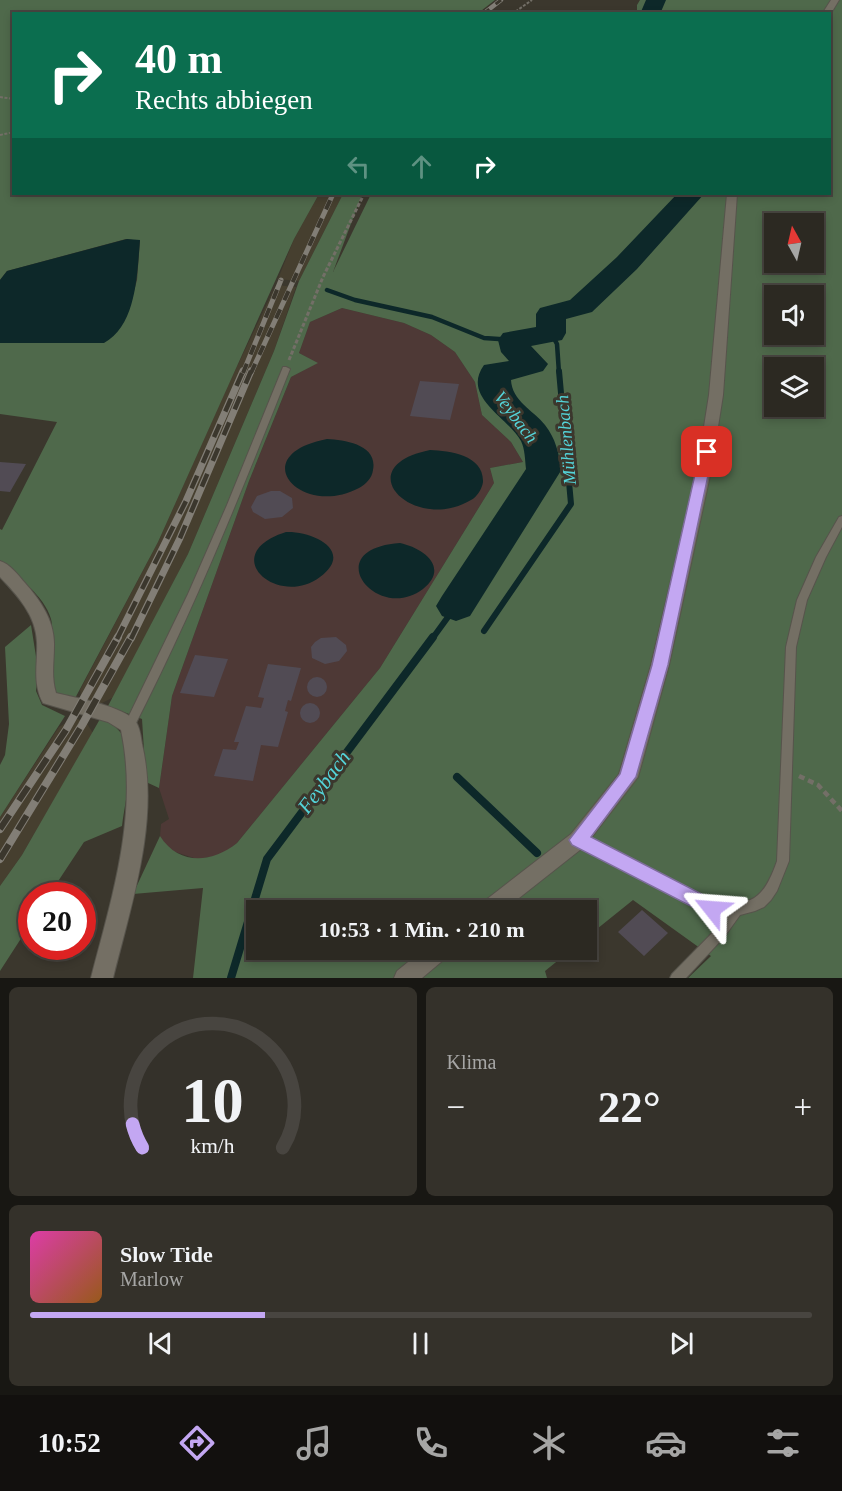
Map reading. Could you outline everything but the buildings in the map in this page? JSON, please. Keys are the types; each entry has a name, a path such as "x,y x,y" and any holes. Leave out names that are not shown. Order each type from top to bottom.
{"main road":[{"path":"502,900 578,840 628,777 660,665 704,471 716,395 732,195"},
{"path":"0,567 32,601 42,621 46,641 44,687 49,698 114,716 129,726 137,750 133,834 102,978"},
{"path":"405,978 427,960"}],"lane":[{"path":"129,726 171,645 210,559 286,369"},
{"path":"578,840 712,909 735,912 754,906 776,887 783,861 791,647 802,600 820,557 842,519"},
{"path":"676,978 721,932 735,912"}],"path":[{"path":"515,12 532,0"},
{"path":"286,369 323,277 349,229 364,195"},
{"path":"788,770 818,785 842,811"}],"shaded area":[{"path":"318,195 342,195 299,281 278,279 294,239"},
{"path":"276,285 296,287 274,351 188,554 114,697 96,706 82,702 80,690 158,542 229,383"},
{"path":"342,308 404,323 431,335 455,352 475,382 482,415 511,442 523,462 490,468 494,483 380,668 237,843 223,855 197,859 169,850 160,836 161,824 169,819 159,788 172,696 249,481 291,377 317,363 299,353 310,322"},
{"path":"74,718 86,722 93,733 22,855 0,886 0,817 59,727"}],"green space":[{"path":"0,0 495,0 480,12 12,12 12,195 318,195 294,239 158,542 72,704 55,694 50,685 52,627 48,611 36,594 0,560 0,529 2,530 57,422 0,414 0,343 104,342 129,310 137,280 140,241 126,239 7,271 0,280"},
{"path":"640,0 842,0 842,978 688,978 711,956 633,900 597,929 597,900 246,900 246,960 559,960 545,971 547,978 193,978 203,888 133,894 160,836 177,853 196,858 217,855 237,843 380,668 494,483 490,468 523,462 511,442 482,415 475,382 455,352 431,335 404,323 342,308 310,322 299,353 318,363 291,377 249,481 172,696 159,788 146,782 142,719 108,706 188,554 274,351 299,281 342,195 362,195 333,272 371,195 831,195 831,12 637,12 637,5"},
{"path":"31,625 38,669 36,691 42,705 65,716 0,817 0,765 5,755 9,724 5,647"},
{"path":"100,719 114,726 123,736 128,749 129,780 122,826 84,842 58,882 18,882 18,943 0,971 0,886 22,855"}],"water":[{"path":"127,239 140,240 136,282 129,311 115,335 104,343 0,343 0,280 7,271"},
{"path":"327,439 351,443 366,449 371,455 372,473 364,485 337,495 317,496 301,490 290,481 285,470 289,458 302,447"},
{"path":"430,450 456,453 472,460 478,466 483,482 475,497 449,508 429,509 411,504 398,494 391,482 393,470 405,458"},
{"path":"286,532 308,535 326,544 332,551 333,559 330,568 320,577 303,585 287,587 272,583 261,575 255,564 256,553 266,542"},
{"path":"400,543 425,554 434,566 434,573 431,581 423,589 405,597 388,597 374,591 363,581 359,569 362,558 375,548"}],"waterway":[{"name":"Veybach","path":"651,12 656,0"},
{"name":"Veybach","path":"456,606 522,507 544,469 539,444 532,432 497,393 494,383 495,372 518,370 532,364 517,352 514,340 551,333 551,314 581,306 627,263 690,195"},
{"path":"327,290 355,300 432,317 484,338 514,340"},
{"name":"Mühlenbach","path":"551,333 557,344 559,373"},
{"name":"Veybach","path":"516,364 532,364"},
{"name":"Mühlenbach","path":"484,631 571,504 559,371"},
{"name":"Feybach","path":"432,639 456,606"},
{"name":"Feybach","path":"231,978 267,859 433,637"},
{"name":"Mühlenbach","path":"457,777 537,853"}],"railway":[{"path":"486,12 501,0"},
{"path":"251,373 333,195"},
{"path":"243,373 281,280"},
{"path":"118,637 186,501 243,371"},
{"path":"131,639 180,538 251,371"},
{"path":"0,829 66,730 118,637"},
{"path":"0,859 82,725 131,637"}],"route":[{"path":"707,452 647,719 628,777 578,840 712,909"}]}
